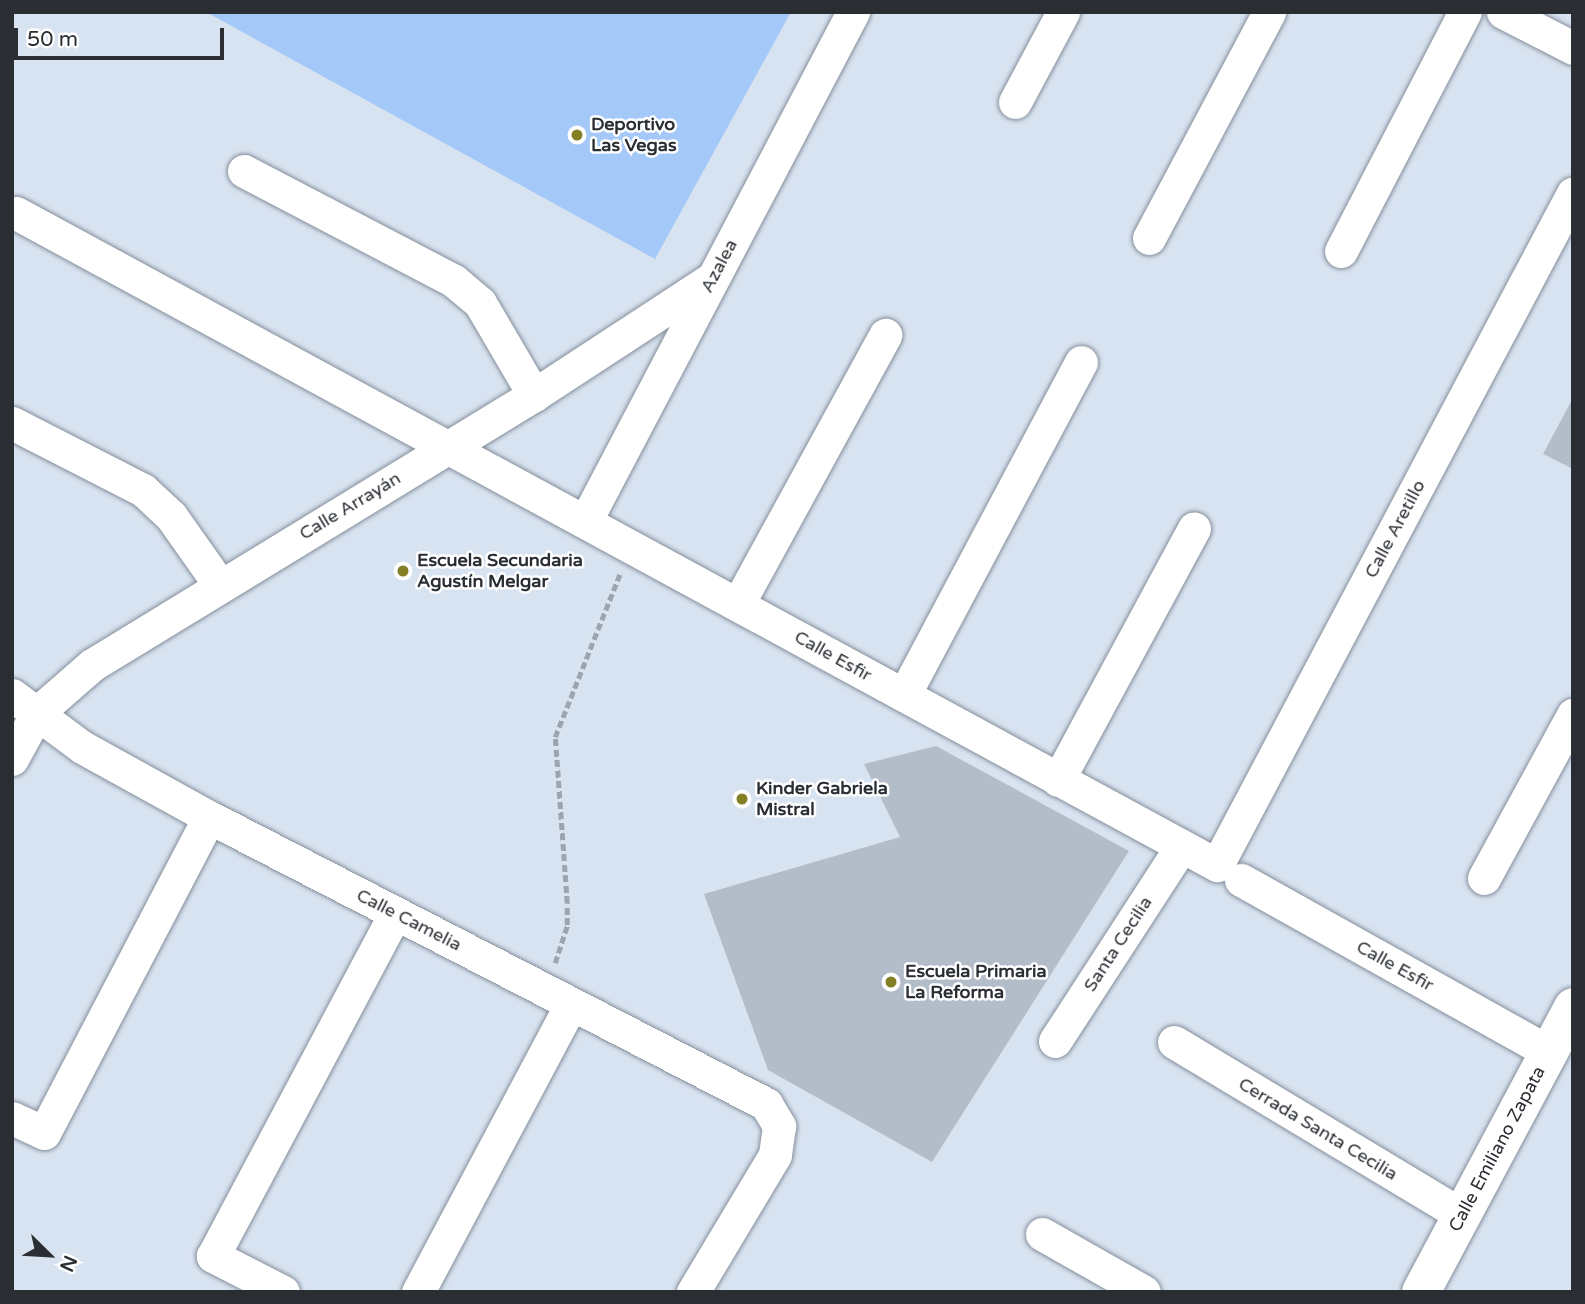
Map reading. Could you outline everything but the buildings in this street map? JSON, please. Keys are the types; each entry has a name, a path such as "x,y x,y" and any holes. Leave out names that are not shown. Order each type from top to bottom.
{"main road":[{"name":"Calle Emiliano Zapata","path":"1421,1292 1573,1007"}],"street":[{"name":"Azalea","path":"586,520 853,12"},
{"path":"1015,102 1063,12"},
{"path":"1149,238 1269,12"},
{"path":"1341,251 1465,12"},
{"path":"1503,12 1573,48"},
{"path":"244,171 454,281 480,303 534,395"},
{"name":"Calle Aretillo","path":"1229,873 1573,193"},
{"name":"Calle Esfir","path":"16,213 586,520 1549,1052"},
{"name":"Calle Arrayán","path":"12,759 25,704 534,395 713,278"},
{"path":"738,604 885,335"},
{"path":"904,695 1081,362"},
{"path":"12,423 143,490 171,516 219,584"},
{"path":"1058,780 1194,528"},
{"name":"Calle Camelia","path":"25,704 82,747 209,817 766,1104 779,1126 775,1155 694,1292"},
{"path":"1484,878 1573,715"},
{"path":"12,1118 44,1133 209,817"},
{"name":"Santa Cecilia","path":"1055,1041 1181,847"},
{"path":"283,1292 213,1256 395,913"},
{"path":"421,1284 571,1004"},
{"name":"Cerrada Santa Cecilia","path":"1174,1042 1462,1215"},
{"path":"1042,1234 1144,1292"}],"path":[{"path":"542,989 558,957 567,925 555,737 631,547"}],"shaded area":[{"name":"Deportivo Las Vegas","path":"206,12 791,12 655,259"}],"place":[{"name":"Deportivo Las Vegas","path":"577,135"},
{"name":"Escuela Secundaria Agustín Melgar","path":"403,571"},
{"name":"Kinder Gabriela Mistral","path":"742,799"},
{"name":"Escuela Primaria La Reforma","path":"891,982"}]}
